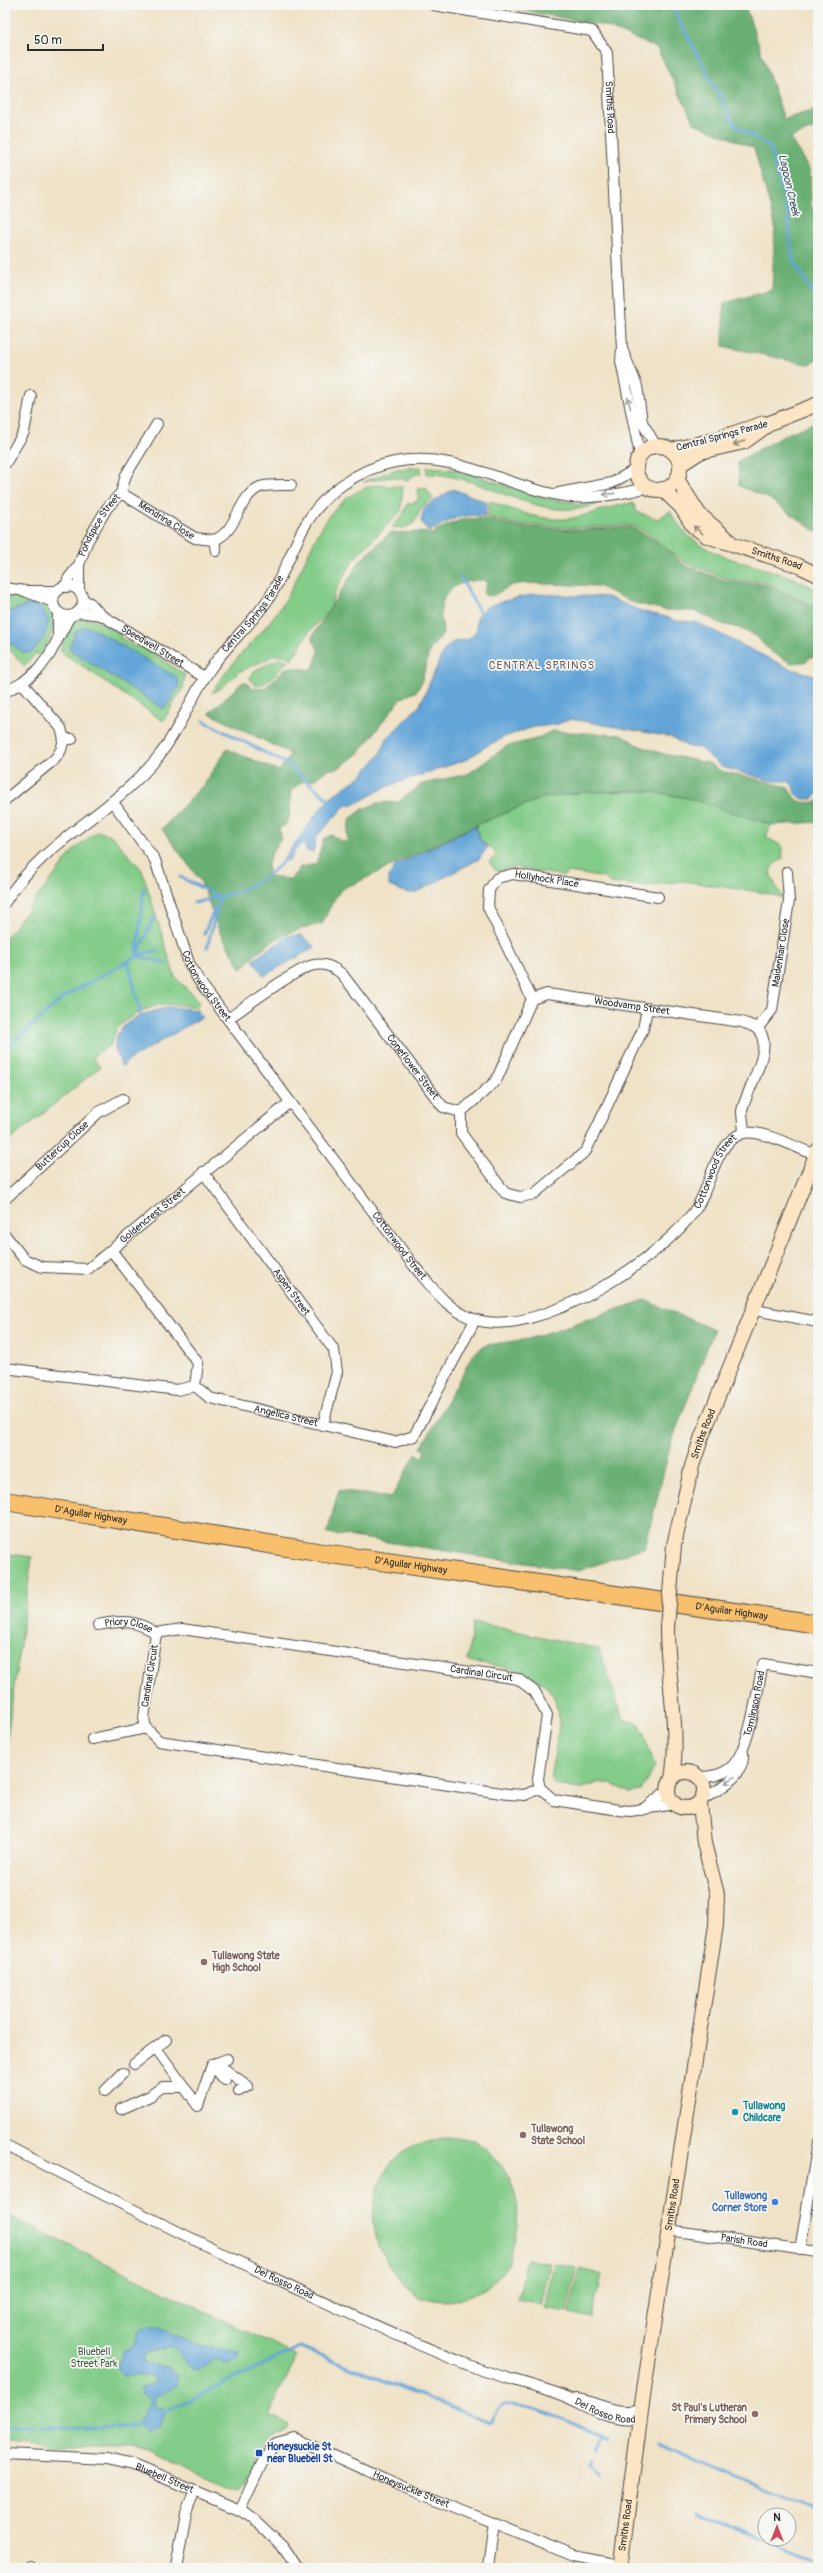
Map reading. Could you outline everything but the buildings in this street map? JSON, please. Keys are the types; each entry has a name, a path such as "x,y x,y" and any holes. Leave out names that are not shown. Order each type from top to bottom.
{"highway":[{"name":"D'Aguilar Highway","path":"5,1501 325,1553 818,1624"}],"main road":[{"name":"Central Springs Parade","path":"680,465 700,452 744,442 772,422 812,406"},
{"name":"Central Springs Parade","path":"671,450 714,440 762,423 772,422"},
{"path":"656,446 671,450 680,465 677,479 655,488 637,476 636,469 640,455 650,447 656,446"},
{"name":"Smiths Road","path":"677,479 699,514 734,545"},
{"name":"Smiths Road","path":"655,488 681,507 697,530 719,541 797,565 818,575"},
{"name":"Smiths Road","path":"670,1784 675,1735 668,1674 667,1628 674,1545 692,1466 702,1436 755,1310 817,1153"},
{"name":"Smiths Road","path":"675,1735 684,1759 697,1775"},
{"path":"682,1772 697,1775 705,1788 701,1801 690,1808 677,1805 670,1798 670,1784 682,1772"},
{"name":"Smiths Road","path":"620,2566 641,2414 716,1925 717,1894 704,1843 701,1801"},
{"name":"Smiths Road","path":"677,1805 691,1821 704,1843"}],"street":[{"name":"Smiths Road","path":"433,5 592,31 607,53 623,377 640,455"},
{"name":"Smiths Road","path":"622,349 637,386 642,422 656,446"},
{"path":"5,464 24,432 31,396"},
{"name":"Pondspice Street","path":"53,602 79,565 87,542 107,508 121,493 126,475 157,424"},
{"name":"Central Springs Parade","path":"5,902 22,878 57,843 129,788 158,757 178,726 204,677 269,599 304,526 314,512 335,490 349,480 394,462 435,459 458,464 541,491 582,497 655,488"},
{"name":"Central Springs Parade","path":"557,493 612,483 636,469"},
{"path":"216,551 214,540 227,532 254,491 264,486 291,485"},
{"name":"Mendrina Close","path":"121,493 195,538 214,540"},
{"name":"Pondspice Street","path":"79,565 81,596"},
{"path":"5,588 25,591 62,589 81,596 74,614 58,635 45,661 22,683 5,692"},
{"path":"25,591 53,602 58,612 58,635"},
{"name":"Speedwell Street","path":"81,596 101,615 204,677"},
{"name":"Speedwell Street","path":"58,612 101,615"},
{"path":"5,800 55,759 68,739 61,728 22,683"},
{"name":"Cottonwood Street","path":"112,801 152,854 189,963 198,981 414,1266 448,1306 474,1320 498,1323 522,1322 591,1295 629,1269 678,1231 697,1207 721,1152 730,1141 744,1133 760,1134 817,1153"},
{"name":"Maidenhair Close","path":"757,1029 772,1010 789,901 787,872"},
{"name":"Hollyhock Place","path":"532,1000 488,907 489,890 497,878 512,874 658,897"},
{"name":"Coneflower Street","path":"228,1019 262,995 313,965 330,965 342,974 444,1107 461,1112"},
{"name":"Woodvamp Street","path":"532,1000 547,994 742,1022 757,1029"},
{"path":"532,1000 496,1081 461,1112 461,1133 505,1193 520,1197 534,1194 586,1151 643,1029 647,1009"},
{"path":"744,1133 742,1112 748,1092 760,1066 764,1042 757,1029"},
{"name":"Buttercup Close","path":"5,1198 99,1112 123,1099"},
{"name":"Goldencrest Street","path":"5,1235 24,1259 42,1267 88,1269 203,1172 290,1102"},
{"name":"Aspen Street","path":"203,1172 334,1350 336,1372 323,1424"},
{"path":"5,1368 177,1390 195,1386 198,1363 111,1250"},
{"path":"755,1310 818,1322"},
{"name":"Angelica Street","path":"195,1386 210,1398 394,1442 414,1436 474,1320"},
{"name":"Priory Close","path":"98,1625 120,1620 141,1624 156,1634"},
{"name":"Cardinal Circuit","path":"146,1728 144,1718 156,1634 182,1629 518,1679 535,1692 547,1715 538,1779 540,1788"},
{"name":"Tomlinson Road","path":"701,1801 738,1774 743,1761 743,1751 762,1664 818,1673"},
{"path":"92,1739 146,1728 159,1740 508,1794 524,1795 540,1788 554,1800 619,1810 642,1810 677,1805"},
{"name":"Tomlinson Road","path":"697,1775 712,1776 730,1768 743,1751"},
{"path":"642,1810 670,1784"},
{"path":"134,2064 166,2040"},
{"path":"156,2048 198,2106 214,2064 227,2059"},
{"path":"214,2064 225,2080"},
{"path":"214,2064 248,2086 239,2091"},
{"path":"105,2091 123,2073"},
{"path":"121,2109 150,2096 162,2087 184,2087"},
{"path":"800,2250 818,2143"},
{"name":"Del Rosso Road","path":"5,2145 169,2228 355,2316 475,2367 572,2398 590,2410 617,2420 641,2414"},
{"name":"Parish Road","path":"670,2230 818,2252"},
{"name":"Honeysuckle Street","path":"240,2510 265,2457 276,2443 294,2438 392,2482 583,2559 620,2566"},
{"name":"Bluebell Street","path":"5,2454 107,2459 133,2465 240,2510 260,2524 282,2546 297,2568"},
{"path":"176,2568 186,2513 195,2491"},
{"path":"488,2568 494,2523"}],"green space":[{"path":"494,5 745,5 784,119 818,109 818,127 790,138 810,170 811,204 818,223 818,358 811,365 723,346 724,303 772,290 775,225 754,148 694,123 657,48 605,26"},
{"path":"818,421 818,533 768,498 739,486 738,461 787,434"},
{"path":"421,467 421,474 414,475 408,480 392,477 363,482 397,469"},
{"path":"427,467 446,468 464,472 537,496 574,502 575,505 596,502 598,504 576,509 555,509 534,504 449,476 427,474"},
{"path":"374,485 403,487 401,511 354,559 334,594 330,610 309,632 292,659 284,655 276,655 239,672 221,688 212,693 227,670 280,608 290,592 316,537 327,520 339,505 355,493"},
{"path":"426,488 433,499 422,507 414,523 404,528 392,527 403,515 407,504 418,501 418,489"},
{"path":"490,501 510,509 552,519 573,518 633,503 637,512 658,519 670,511 683,530 699,544 718,554 779,573 799,581 818,592 818,609 767,583 728,579 686,563 661,545 652,535 631,525 573,528 521,525 487,517"},
{"path":"482,518 522,527 574,530 630,527 651,537 686,566 727,581 767,585 814,608 818,611 818,658 811,657 805,662 791,663 770,651 756,636 739,628 722,624 695,611 665,610 634,603 598,586 525,583 512,585 494,595 486,596 483,593 487,585 484,580 462,583 451,590 443,601 441,612 443,634 430,649 421,683 417,691 400,699 360,752 340,767 325,771 314,780 303,781 291,790 289,818 286,824 279,829 282,838 270,856 268,872 270,877 291,879 300,867 316,864 324,838 332,835 342,842 348,841 347,833 350,819 363,809 378,803 398,802 422,784 468,774 507,746 536,739 552,731 621,735 640,746 664,754 708,763 721,771 788,787 798,801 816,802 818,800 818,822 771,825 692,799 648,791 586,792 542,798 476,825 348,886 338,894 322,924 287,934 268,944 242,969 221,935 201,882 162,829 203,785 227,749 279,771 291,754 209,713 244,681 253,689 265,688 287,667 312,670 319,652 312,637 360,561 390,533 419,532 434,534 436,530 463,519"},
{"path":"5,594 40,601 49,608 52,614 52,629 44,650 40,656 36,653 24,666 5,644 5,640 8,640 25,653 20,607 5,613"},
{"path":"91,618 120,633 121,638 136,647 142,646 185,675 183,688 163,721 60,651 67,631 74,621"},
{"path":"280,658 288,661 270,680 261,685 255,686 250,679 252,672"},
{"path":"648,791 692,799 771,825 766,837 782,846 783,859 772,867 771,876 782,898 766,893 682,881 646,886 610,883 605,878 569,872 563,876 514,867 496,871 489,862 496,856 494,850 481,841 476,825 542,798 586,792"},
{"path":"97,831 112,836 142,870 175,977 199,1001 197,1007 172,1004 155,1006 136,1014 117,1027 111,1044 92,1057 100,1067 5,1144 5,939 74,850"},
{"path":"645,1300 714,1330 671,1443 645,1547 579,1571 327,1533 339,1490 391,1498 416,1453 422,1457 425,1452 421,1448 474,1353 486,1345 528,1339"},
{"path":"5,1553 32,1557 5,1752"},
{"path":"473,1622 599,1649 623,1719 640,1724 655,1766 641,1791 630,1793 611,1783 598,1783 579,1789 555,1785 550,1778 557,1744 559,1723 557,1706 551,1692 541,1682 528,1675 498,1666 467,1661"},
{"path":"447,2137 468,2139 480,2144 488,2150 502,2166 512,2185 518,2211 511,2255 505,2268 497,2278 475,2294 450,2301 424,2298 412,2292 403,2284 395,2275 383,2254 377,2240 374,2224 376,2194 381,2180 389,2167 399,2156 412,2147 425,2142"},
{"name":"Bluebell Street Park","path":"5,2214 297,2356 269,2415 288,2424 286,2429 277,2433 264,2444 255,2458 243,2484 238,2489 226,2489 144,2450 131,2446 49,2446 42,2443 5,2440"},
{"path":"527,2259 550,2264 541,2305 518,2300"},
{"path":"554,2264 576,2268 567,2312 544,2308"},
{"path":"579,2269 601,2274 592,2318 569,2313"}],"water":[{"path":"453,489 487,502 485,516 477,515 456,518 429,532 421,521 424,508"},
{"path":"535,594 607,597 644,612 667,617 675,621 696,622 788,668 818,676 818,793 813,799 803,799 795,794 793,786 788,781 771,781 722,767 700,748 688,747 671,737 571,719 555,725 534,727 504,737 485,747 468,759 386,787 357,803 345,806 316,837 313,852 306,851 305,844 299,845 297,846 291,859 284,862 284,858 320,809 333,795 361,776 380,754 387,738 420,705 444,650 453,642 469,639 474,634 477,627 477,618 481,611 503,601"},
{"path":"30,604 40,607 49,621 44,638 32,652 25,653 5,640 5,613"},
{"path":"85,627 93,629 178,678 179,687 164,709 69,649 76,631"},
{"path":"475,826 481,842 488,847 479,859 415,893 407,893 389,886 389,876 395,866"},
{"path":"301,935 315,947 264,976 253,960 288,936"},
{"path":"171,1007 197,1010 202,1017 129,1060 122,1067 115,1046 117,1037 121,1030 127,1023 144,1014"},
{"path":"147,2326 159,2328 199,2346 238,2352 241,2356 238,2361 228,2364 215,2360 197,2371 189,2367 175,2348 171,2346 145,2354 142,2359 144,2364 169,2368 178,2376 178,2384 154,2399 155,2407 162,2408 165,2414 160,2426 148,2432 137,2424 150,2405 150,2399 141,2393 140,2387 154,2382 156,2378 147,2375 123,2376 118,2368 122,2352 134,2345 138,2332"}],"waterway":[{"name":"Lagoon Creek","path":"671,5 735,125 770,147 788,214 792,257 818,303"},
{"path":"461,578 481,615"},
{"path":"204,721 285,763 332,802"},
{"path":"294,851 302,842"},
{"path":"194,903 221,897 244,889 266,877 287,858"},
{"path":"180,877 220,897"},
{"path":"137,952 144,888"},
{"path":"207,948 220,897"},
{"path":"204,934 215,908"},
{"path":"5,1050 65,996 137,956 154,917"},
{"path":"139,955 158,950"},
{"path":"137,956 166,963"},
{"path":"128,961 141,1015"},
{"path":"162,2413 300,2347 490,2423 500,2407 511,2405 524,2407 555,2416 608,2439"},
{"path":"40,2427 133,2427 141,2424"},
{"path":"5,2427 34,2427"},
{"path":"596,2451 602,2436"},
{"path":"656,2444 818,2510"},
{"path":"592,2460 590,2466 600,2477"},
{"path":"699,2514 818,2561"}],"place":[{"name":"Tullawong State High School","path":"204,1962"},
{"name":"Tullawong Childcare","path":"735,2112"},
{"name":"Tullawong State School","path":"523,2135"},
{"name":"Tullawong Corner Store","path":"775,2202"},
{"name":"St Paul's Lutheran Primary School","path":"755,2414"},
{"name":"Honeysuckle St near Bluebell St","path":"259,2453"}],"district":[{"name":"CENTRAL SPRINGS","path":"542,665"}]}
